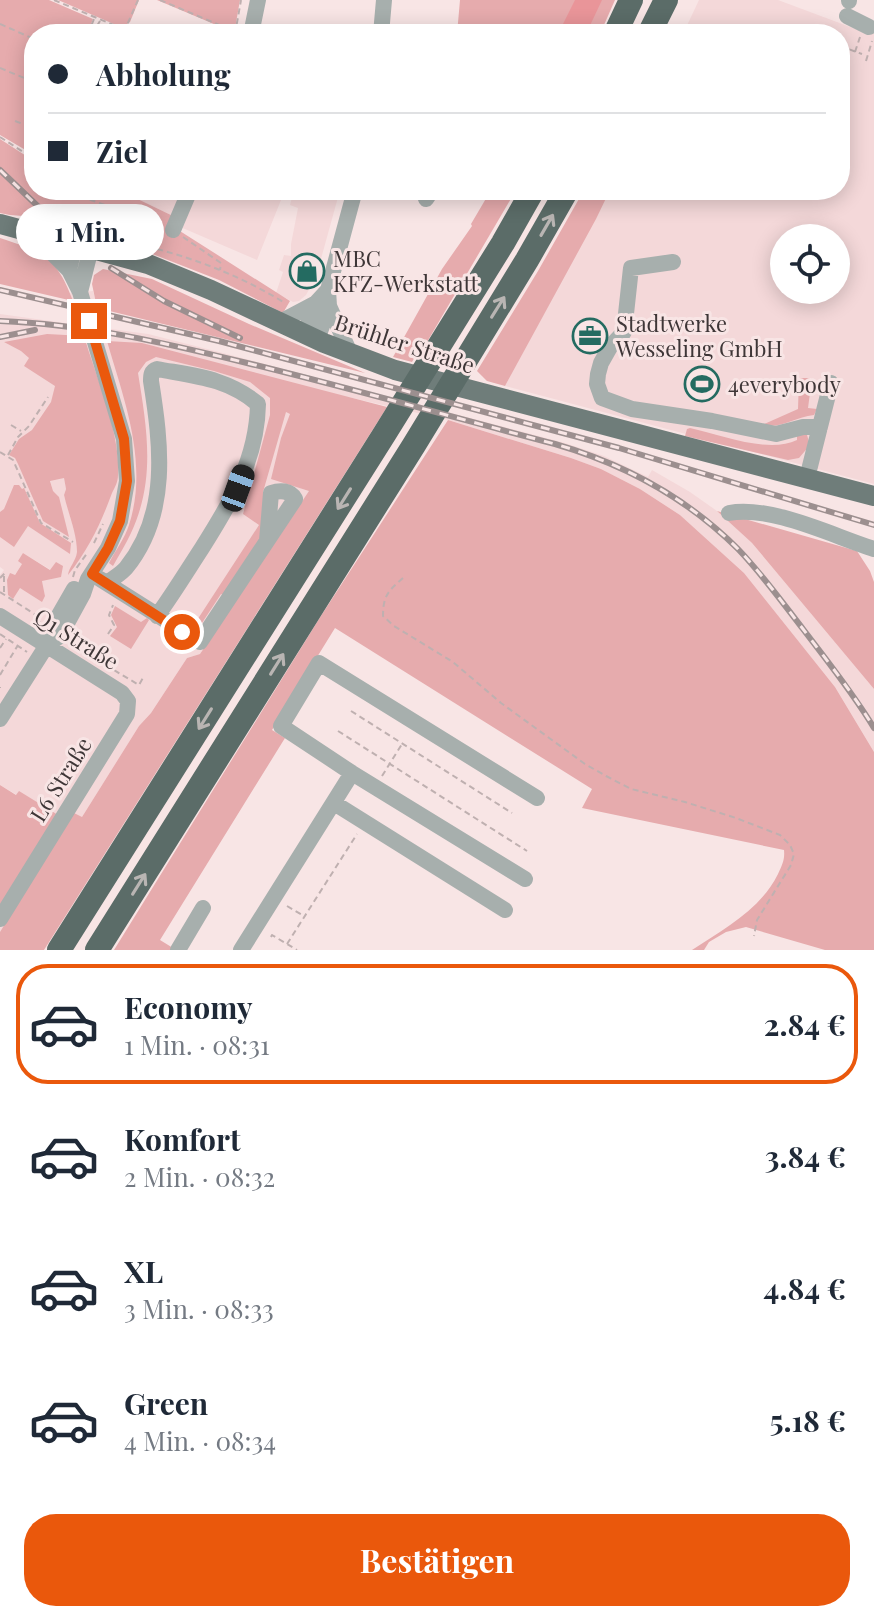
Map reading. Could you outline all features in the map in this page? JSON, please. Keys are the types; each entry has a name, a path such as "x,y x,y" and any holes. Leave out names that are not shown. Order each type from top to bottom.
{"highway":[{"path":"620,24 631,0"},
{"path":"654,24 666,0"},
{"path":"59,950 385,433 527,200"},
{"path":"97,950 414,445 561,200"}],"main road":[{"name":"Brühler Straße","path":"0,224 148,264 285,314 310,337 395,370 874,496"}],"street":[{"path":"246,24 258,0"},
{"path":"382,24 384,0"},
{"path":"849,6 872,29"},
{"path":"173,230 186,200"},
{"path":"310,337 324,300 352,200"},
{"path":"0,719 47,645 60,636 68,611 83,594 90,576 108,548 120,521 127,481 124,439 81,295 69,270 31,232"},
{"path":"69,270 83,246"},
{"path":"81,295 83,246"},
{"path":"673,262 631,268 624,332 610,347 598,374 597,384 602,398 632,409 776,434 803,427 820,427"},
{"path":"285,314 324,300"},
{"path":"324,300 350,353"},
{"path":"107,583 124,571 137,552 153,516 160,467 151,381 153,370 199,376 225,383 245,393 258,404 257,421 238,488 157,616"},
{"path":"807,478 831,383"},
{"path":"729,513 742,511 789,519 872,549"},
{"path":"90,576 107,583 200,642 267,541"},
{"name":"Q1 Straße","path":"0,616 122,693 128,701"},
{"path":"525,879 281,726 319,663 537,798"},
{"name":"L6 Straße","path":"0,919 127,714 128,701"},
{"path":"241,950 352,773"},
{"path":"334,803 505,910"},
{"path":"178,950 203,908"}],"path":[{"path":"54,0 111,24"},
{"path":"127,24 138,0"},
{"path":"160,0 216,24"},
{"path":"241,0 241,24"},
{"path":"93,24 95,18"},
{"path":"98,24 101,20"},
{"path":"0,24 24,35"},
{"path":"866,61 872,29"},
{"path":"850,50 862,54"},
{"path":"0,68 24,78"},
{"path":"15,121 24,124"},
{"path":"0,137 24,153"},
{"path":"91,200 173,230 221,263 220,270"},
{"path":"125,241 188,257 259,287 285,314"},
{"path":"7,457 48,397"},
{"path":"34,408 39,411"},
{"path":"11,425 22,432"},
{"path":"0,452 13,460 41,523 73,542"},
{"path":"70,586 75,570 92,547 105,519"},
{"path":"4,595 2,577 7,571"},
{"path":"403,578 383,601 383,616 453,662 501,703 585,764 631,789 736,818 780,835 790,845 794,854 791,865 757,920 754,936"},
{"path":"108,634 114,625 109,615 114,604"},
{"path":"0,634 18,646 0,675"},
{"path":"0,648 6,638"},
{"path":"65,639 139,685 144,676"},
{"path":"351,711 512,813"},
{"path":"338,731 527,851"},
{"path":"375,787 402,744"},
{"path":"287,944 365,822"},
{"path":"287,906 305,917"},
{"path":"271,937 297,950"}],"shaded area":[{"path":"0,0 49,0 93,19 91,24 24,24 24,149 0,135"},
{"path":"58,0 139,0 130,22 114,24"},
{"path":"157,0 240,0 236,24 214,24"},
{"path":"460,0 615,0 604,24 458,24"},
{"path":"575,0 602,0 591,24 563,24"},
{"path":"699,0 778,0 842,24 688,24"},
{"path":"850,27 874,32 874,484 505,386 605,200 850,200"},
{"path":"0,139 24,155 24,200 140,200 175,217 172,226 290,301 283,313 219,280 109,237 36,217 0,213"},
{"path":"140,200 182,200 175,217"},
{"path":"189,200 281,200 257,260 178,226"},
{"path":"291,200 337,200 316,277 306,295 293,302 276,293 283,272 279,270 284,255 291,256 298,208 290,205"},
{"path":"485,200 510,200 427,342 424,341 412,362 393,357 442,269"},
{"path":"578,200 605,200 505,386 487,381 477,371"},
{"path":"0,238 46,258 61,275 73,301 0,284"},
{"path":"103,269 152,279 365,373 97,308 92,284 94,275"},
{"path":"93,291 104,328 148,334 565,443 604,456 648,477 652,470 717,511 752,543 874,689 874,752 835,687 744,573 680,515 640,489 571,458 448,420 348,397 310,490 200,654 187,658 139,726 0,948 0,907 19,792 17,795 0,785 0,575 4,570 0,567 0,314 79,325 70,293","holes":["36,437 89,501 76,537 64,495 64,477 50,480 53,492","23,553 51,570 42,581 45,596 20,588 14,576 22,564"]},
{"path":"47,334 84,336 112,424 118,459 117,480 103,515 88,546 68,575 77,545 64,495 64,478 50,481 59,497 69,537 43,521 15,458 9,455 19,439 32,430 51,402 55,386 24,366 29,358 4,342"},
{"path":"107,341 142,343 387,407 44,950 0,950 0,932 74,813 82,817 139,726 187,658 200,654 309,491 271,479 290,414 286,412 263,492 264,534 225,596 221,594 200,626 205,632 190,631 259,525 243,514 270,415 270,398 250,382 214,371 156,357 146,362 138,373 147,454 144,493 131,533 113,566 109,563 129,525 136,478 132,432"},
{"path":"799,378 812,378 808,408 817,409 814,415 776,425 762,425 798,409"},
{"path":"448,420 571,458 640,489 680,515 744,573 835,687 874,752 874,950 825,950 746,927 726,932 709,942 704,950 692,950 741,917 762,898 778,874 784,860 784,850 582,808 592,789 335,628 272,730 285,738 160,940 173,948 114,950 319,619"},
{"path":"690,428 745,442 773,445 797,440 797,432 807,435 810,445 799,458 788,460 685,436"},
{"path":"14,485 24,488 40,523 71,543 70,554 28,526 14,547 0,537 0,512"},
{"path":"717,511 857,551 874,582 874,689 752,543"},
{"path":"23,553 50,570 56,562 63,566 61,577 42,581 45,596 42,602 20,588 13,599 8,595 7,580 10,573 15,575 22,564 18,561"},
{"path":"115,606 141,622 147,618 149,620 131,649 110,636 117,627 111,615"},
{"path":"0,785 16,795 19,791 58,815 0,907"}],"railway":[{"path":"0,170 24,193"},
{"path":"31,200 47,215"},
{"path":"111,268 164,301 240,338"},
{"path":"0,290 219,341 619,448 874,525"},
{"path":"0,321 94,330 324,382 555,444 630,473 698,514 738,549 772,588 874,728"},
{"path":"0,337 35,330"}],"place":[{"name":"MBC KFZ-Werkstatt","path":"307,271"},
{"name":"Stadtwerke Wesseling GmbH","path":"590,336"},
{"name":"4everybody","path":"702,384"}],"route":[{"path":"89,321 124,439 127,481 120,521 92,574 182,632"}]}
